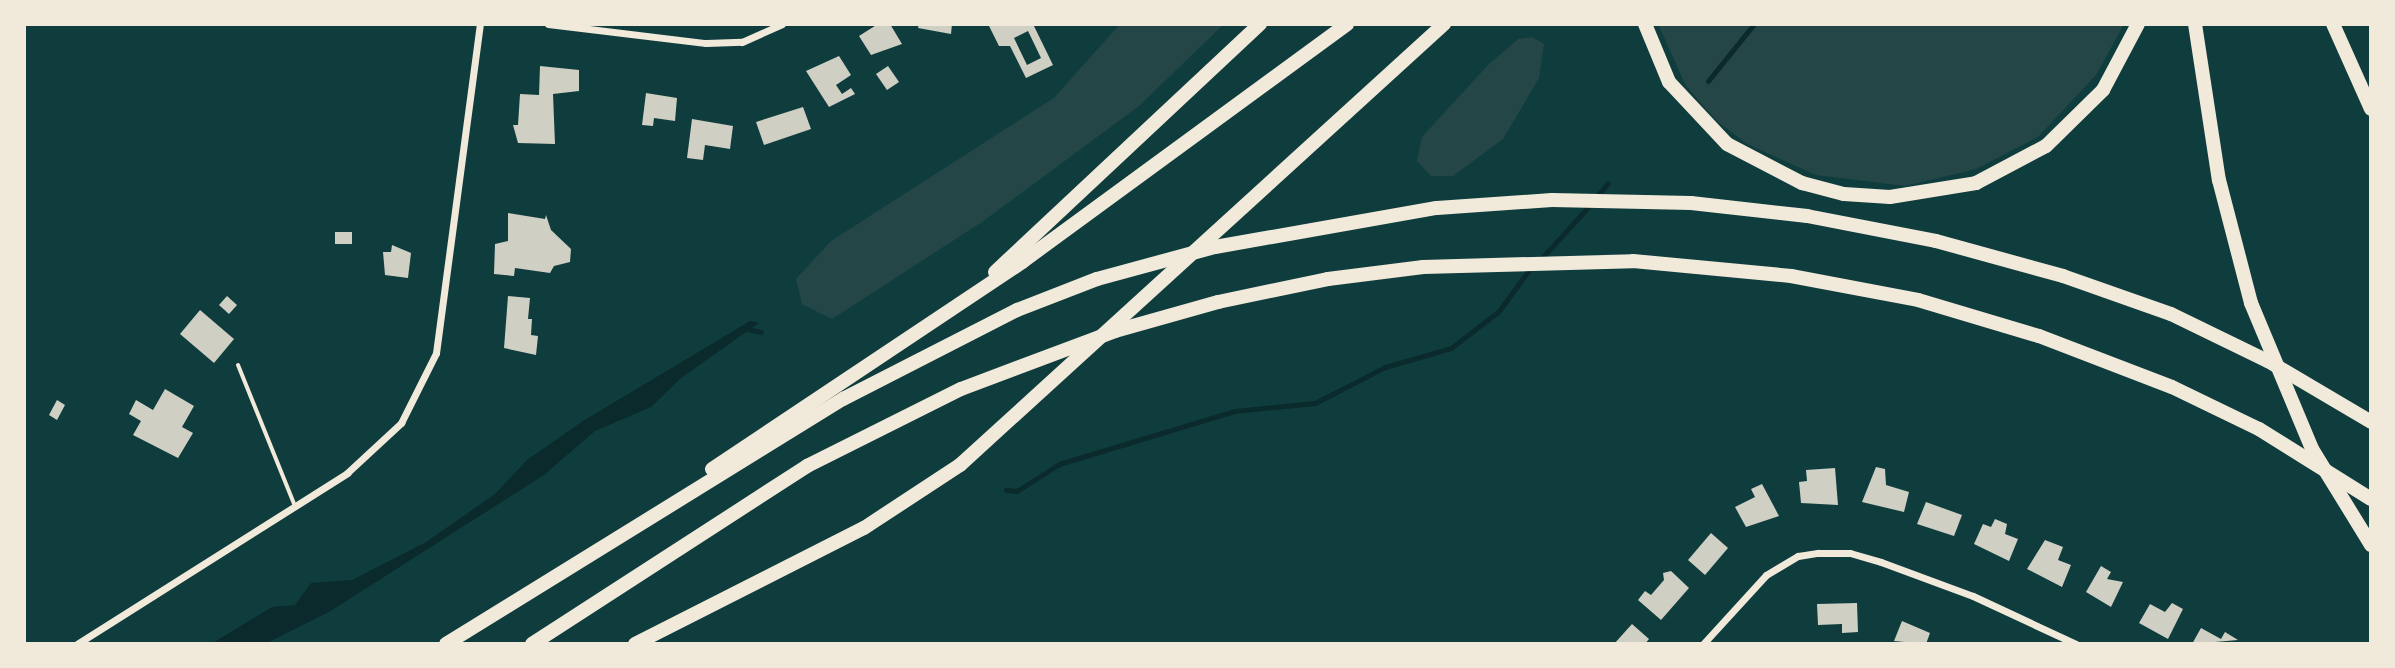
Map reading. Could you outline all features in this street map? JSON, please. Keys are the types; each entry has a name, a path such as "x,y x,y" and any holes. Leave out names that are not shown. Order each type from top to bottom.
{"highway":[{"path":"957,307 1260,24"},
{"path":"475,626 957,307 1347,24"},
{"path":"635,644 898,508 960,465 1046,391 1232,215 1444,24"},
{"path":"1645,24 1669,82 1727,144 1802,183 1844,194 1890,197 1976,183 2046,146 2103,90 2138,24"},
{"path":"2195,24 2221,190 2262,337 2312,449 2371,545"},
{"path":"2333,24 2371,109"},
{"path":"446,644 843,399 979,327 1059,292 1178,256 1292,230 1437,208 1552,200 1660,201 1862,226 2063,276 2211,332 2371,422"},
{"path":"532,644 807,466 914,410 1009,370 1115,331 1271,289 1469,264 1597,260 1791,276 1918,300 1999,323 2216,407 2371,499"}],"street":[{"path":"77,644 295,506 380,445 423,389 436,353 451,262 480,24"},
{"path":"548,24 706,43 742,42 782,24"},
{"path":"1703,644 1766,575 1798,556 1850,553 1973,596 2076,644"}],"lane":[{"path":"238,365 295,506"}],"shaded area":[{"path":"1120,24 1224,24 1139,106 982,222 832,319 802,304 796,279 831,241 1054,98"},
{"path":"1658,24 2124,24 2096,75 2038,137 1976,169 1905,186 1816,175 1747,144 1717,121 1686,86"},
{"path":"1532,37 1544,44 1539,78 1503,139 1453,176 1431,176 1417,161 1422,137 1488,65 1518,39"},
{"path":"750,321 759,323 681,378 651,407 595,431 544,475 329,612 265,644 211,644 272,607 295,605 311,583 352,580 426,542 495,494 527,460 583,421"}],"building":[{"path":"878,24 890,24 902,44 871,55 859,36"},
{"path":"919,24 952,24 951,34 918,28"},
{"path":"988,24 1033,24 1053,65 1026,78 1010,46 999,46","holes":["1028,31 1041,58 1027,65 1014,38"]},
{"path":"839,56 851,75 836,85 842,94 851,88 855,94 829,107 806,71"},
{"path":"540,66 579,70 579,91 553,94 555,144 518,143 513,125 518,125 520,94 539,95"},
{"path":"888,66 899,82 887,90 876,74"},
{"path":"646,93 677,98 675,121 654,118 653,126 642,125"},
{"path":"803,107 811,129 764,145 756,122"},
{"path":"692,119 733,126 730,149 705,145 703,160 687,158"},
{"path":"508,213 545,219 546,215 551,230 571,249 570,262 554,266 550,273 515,268 514,276 494,274 495,244 508,241"},
{"path":"335,232 352,232 352,244 335,244"},
{"path":"392,245 411,253 408,278 385,275 383,252 391,252"},
{"path":"227,296 237,305 229,314 219,305"},
{"path":"508,296 530,298 528,319 532,319 531,335 538,336 536,355 504,348"},
{"path":"200,310 234,339 214,363 180,334"},
{"path":"165,389 194,406 182,427 193,433 178,458 133,435 141,421 129,414 136,400 153,410"},
{"path":"57,400 65,405 57,420 49,415"},
{"path":"1876,467 1885,469 1886,485 1909,492 1904,512 1862,502"},
{"path":"1835,468 1838,505 1801,503 1799,482 1807,481 1806,470"},
{"path":"1762,484 1779,516 1746,527 1735,507 1755,497 1751,489"},
{"path":"1926,502 1962,515 1954,536 1917,524"},
{"path":"1995,519 2007,524 2005,534 2018,539 2009,561 1974,544 1983,524 1991,527"},
{"path":"1711,533 1728,548 1705,575 1688,560"},
{"path":"2045,540 2063,547 2058,560 2071,565 2062,587 2027,569"},
{"path":"2101,566 2111,572 2107,579 2123,582 2111,607 2086,592"},
{"path":"1671,571 1689,588 1661,620 1638,600 1645,591 1651,595 1664,580 1663,573"},
{"path":"1857,603 1858,632 1842,633 1842,624 1818,625 1817,604"},
{"path":"2172,603 2183,609 2168,639 2139,623 2150,604 2165,612"},
{"path":"1902,621 1930,633 1926,644 1894,641"},
{"path":"1632,624 1649,639 1645,644 1614,644"},
{"path":"2201,628 2221,639 2225,632 2238,640 2192,644"}],"waterway":[{"path":"1708,81 1754,24"},
{"path":"1596,197 1608,183"},
{"path":"1540,260 1590,205"},
{"path":"1006,490 1017,491 1059,464 1234,411 1315,403 1385,367 1451,348 1498,312 1532,266"},
{"path":"747,329 761,332"}]}
